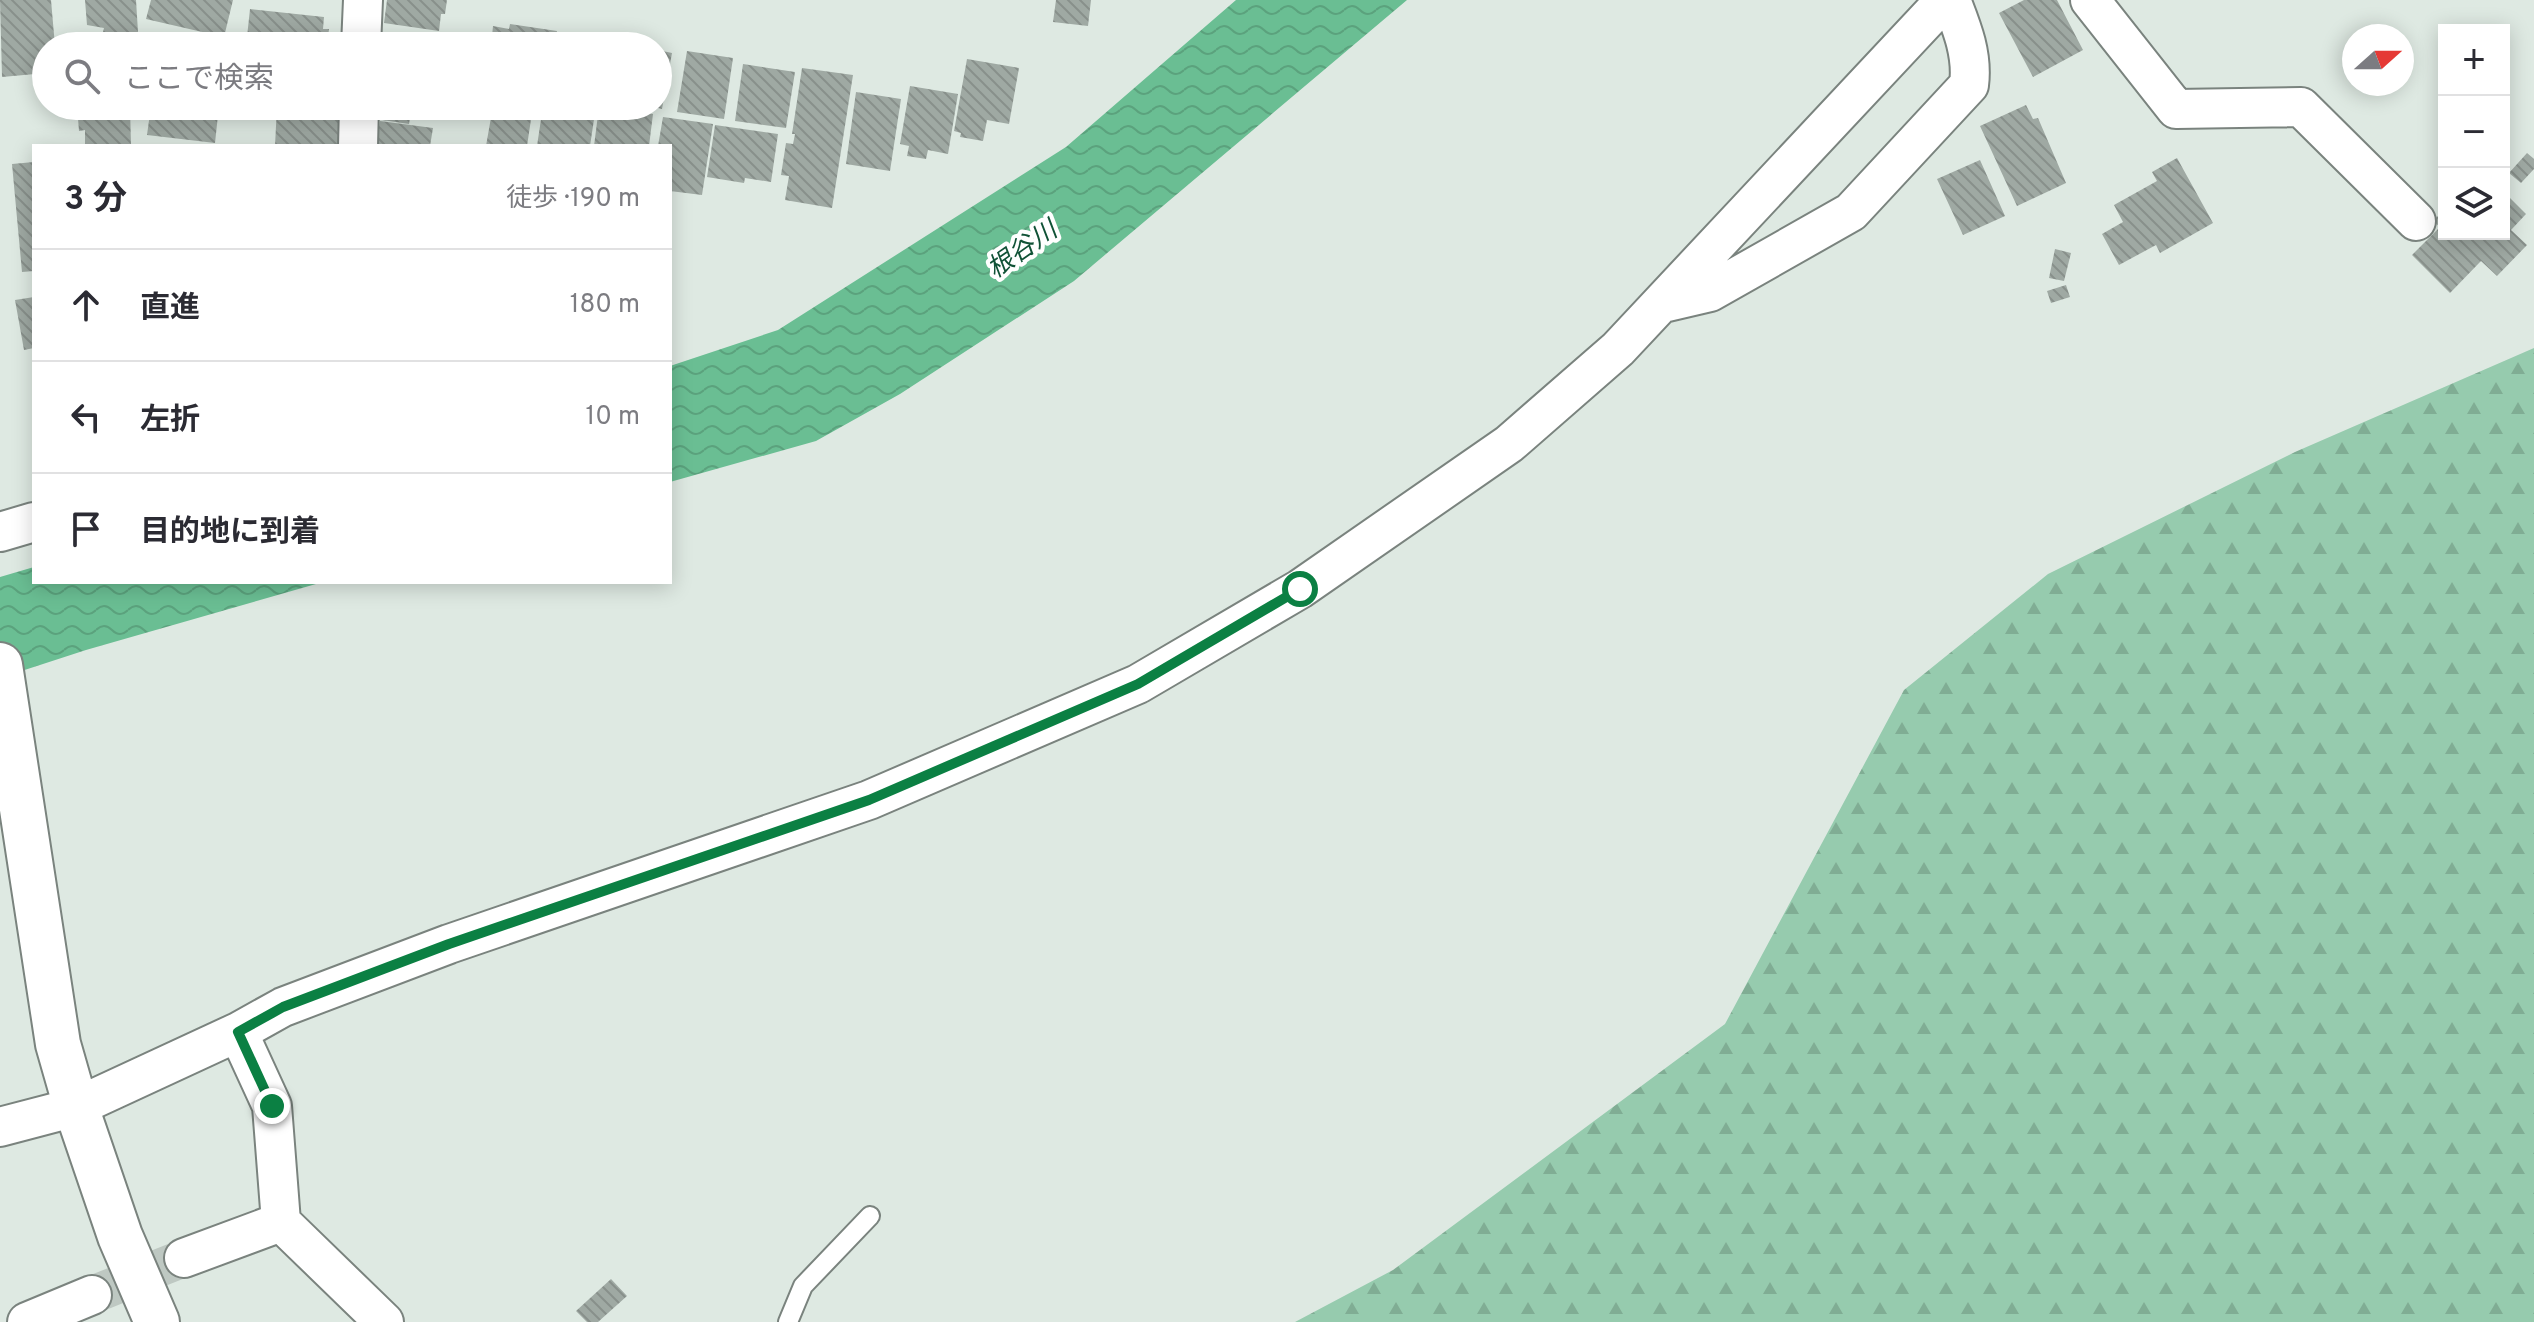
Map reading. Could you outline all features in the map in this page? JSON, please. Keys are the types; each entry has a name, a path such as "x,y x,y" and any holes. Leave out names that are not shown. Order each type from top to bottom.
{"street":[{"path":"362,32 363,0"},
{"path":"0,1127 76,1107 238,1032 283,1007 449,944 869,800 1138,684 1300,589 1509,444 1618,349 1945,0"},
{"path":"1663,303 1710,292 1851,212 1969,85 1971,67 1964,31 1951,0"},
{"path":"2090,0 2176,109 2301,107 2416,221"},
{"path":"358,144 359,120"},
{"path":"0,532 32,523"},
{"path":"0,665 58,1044 120,1236 157,1322"},
{"path":"238,1032 272,1106 281,1222 384,1322"},
{"path":"184,1258 281,1222"},
{"path":"27,1322 92,1295"}],"lane":[{"path":"788,1322 803,1286 870,1216"}],"green space":[{"path":"2534,348 2534,1322 1295,1322 1393,1270 1725,1024 1904,690 2048,574 2295,452"}],"water":[{"name":"根谷川","path":"1236,0 1407,0 1074,281 900,394 816,441 672,481 672,365 778,330 1066,147"},
{"path":"32,568 32,584 316,584 0,678 0,577"}],"building":[{"path":"0,0 51,0 54,32 32,32 32,74 2,77"},
{"path":"85,0 136,0 138,32 103,32 104,28 87,25"},
{"path":"151,0 233,0 225,32 202,32 146,19"},
{"path":"387,0 447,0 439,31 384,23"},
{"path":"1056,0 1091,0 1088,26 1053,22"},
{"path":"2024,0 2057,0 2083,50 2033,77 1999,13"},
{"path":"250,9 324,17 323,29 329,29 329,32 248,32"},
{"path":"510,24 557,31 492,32 493,26 509,29"},
{"path":"687,51 733,58 724,119 677,112"},
{"path":"967,59 1019,68 1009,124 987,120 983,141 960,137 961,133 954,131"},
{"path":"743,64 795,72 786,128 735,121"},
{"path":"802,68 853,75 832,208 785,200 789,176 781,175 786,143 793,144 795,134 792,134"},
{"path":"910,86 958,94 948,154 928,150 926,159 907,156 909,146 900,144"},
{"path":"856,92 901,99 890,171 846,164"},
{"path":"2026,105 2033,119 2038,118 2066,183 2017,206 1980,126"},
{"path":"672,118 713,124 702,195 672,191 672,144 658,144 662,120"},
{"path":"78,120 130,120 131,144 85,144 85,130 79,131"},
{"path":"149,120 217,120 215,143 147,135"},
{"path":"276,120 345,120 344,144 275,144"},
{"path":"382,120 410,120 409,124"},
{"path":"491,120 531,120 527,144 486,144"},
{"path":"541,120 594,120 590,144 537,144"},
{"path":"597,120 652,120 649,144 594,144"},
{"path":"380,121 433,128 430,144 376,144"},
{"path":"715,125 778,134 771,182 745,178 744,183 707,177"},
{"path":"2527,153 2534,159 2534,169 2521,183 2510,172"},
{"path":"2177,158 2213,223 2160,253 2156,245 2119,265 2102,234 2123,222 2114,205 2157,181 2152,172"},
{"path":"1980,160 2005,216 1963,235 1937,179"},
{"path":"32,162 32,271 22,272 12,164"},
{"path":"2510,198 2526,214 2511,230 2527,245 2497,276 2481,261 2450,293 2412,255 2438,229 2438,240 2510,240"},
{"path":"2055,249 2071,253 2064,281 2049,278"},
{"path":"2066,285 2070,297 2051,303 2047,291"},
{"path":"32,297 32,348 24,350 15,300"},
{"path":"611,1279 627,1296 598,1322 587,1322 576,1311"}],"tunnel":[{"path":"92,1295 184,1258"}],"route":[{"path":"272,1106 238,1032 283,1007 449,944 869,800 1138,684 1300,589"}]}
